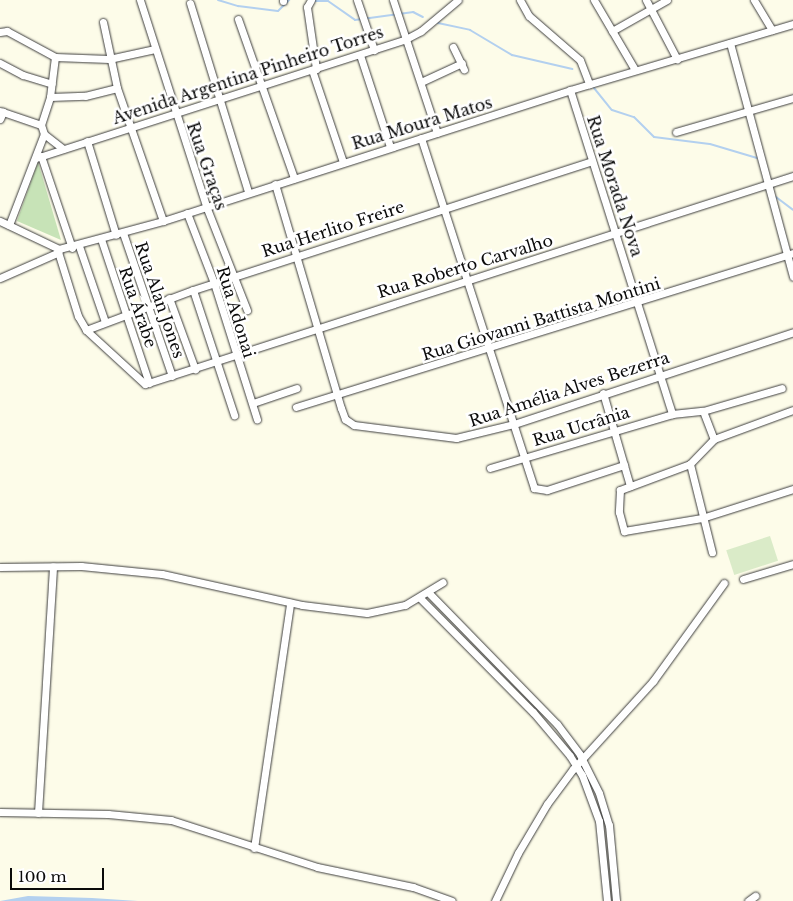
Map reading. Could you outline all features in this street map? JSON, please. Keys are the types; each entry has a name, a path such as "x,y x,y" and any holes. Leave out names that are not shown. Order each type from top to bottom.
{"street":[{"name":"Rua Graças","path":"140,0 206,206 247,310"},
{"path":"357,0 374,50"},
{"path":"393,0 404,40 422,82 437,133"},
{"name":"Avenida Argentina Pinheiro Torres","path":"38,157 219,101 404,40 421,31 458,0"},
{"path":"520,0 529,16 580,60 589,84"},
{"path":"594,0 635,70"},
{"path":"646,0 677,59"},
{"path":"612,31 667,0"},
{"path":"754,0 772,30"},
{"path":"310,2 314,69 343,162"},
{"path":"190,3 248,192"},
{"path":"238,19 294,178"},
{"path":"103,22 109,59 117,88 163,221"},
{"name":"Rua Moura Matos","path":"59,252 163,221 248,192 589,84 793,24"},
{"path":"3,31 55,57 109,59 155,49"},
{"path":"730,43 767,186 790,254 793,277"},
{"path":"422,82 463,66 453,47"},
{"path":"360,55 390,147"},
{"path":"9,225 38,157 44,134 41,125 50,97 55,57"},
{"path":"0,63 23,75 52,84"},
{"path":"50,97 85,96 117,88"},
{"name":"Rua Morada Nova","path":"570,90 617,234 657,375 672,414"},
{"path":"676,132 793,98"},
{"path":"1,114 41,125"},
{"path":"44,134 63,149"},
{"path":"421,138 526,458 533,486 538,490 624,465"},
{"name":"Rua Alan Jones","path":"87,141 119,234 148,306 172,376"},
{"path":"38,157 105,322"},
{"name":"Rua Herlito Freire","path":"86,330 169,298 235,276 592,162"},
{"name":"Rua Roberto Carvalho","path":"147,384 318,326 617,234 793,176"},
{"path":"275,184 337,396"},
{"name":"Rua Adonai","path":"187,213 214,283 257,420"},
{"path":"0,221 59,252 78,316 86,330 147,384"},
{"name":"Rua Árabe","path":"101,239 147,384"},
{"path":"0,278 59,252"},
{"name":"Rua Giovanni Battista Montini","path":"296,406 337,396 490,349 790,254"},
{"path":"193,290 234,415"},
{"path":"169,298 195,369"},
{"name":"Rua Amélia Alves Bezerra","path":"337,396 349,423 398,433 448,439 514,424 657,375 793,332"},
{"path":"253,403 297,388"},
{"path":"672,414 703,411 782,388"},
{"path":"604,393 630,486"},
{"path":"793,410 714,439 690,464 630,486 618,494 622,527 628,532 702,518 793,489"},
{"path":"703,411 714,439"},
{"name":"Rua Ucrânia","path":"490,468 672,414"},
{"path":"690,464 712,552"},
{"path":"743,579 793,564"},
{"path":"0,567 53,566 162,574 290,602 367,613 405,605 420,598 443,582"},
{"path":"38,814 53,566"},
{"path":"495,901 527,837 576,765 653,681 724,583"},
{"path":"428,592 558,724 582,759 599,794 609,825 616,901"},
{"path":"420,598 548,728 576,765 599,821 608,901"},
{"path":"254,848 290,602"},
{"path":"0,812 158,818 196,827 254,848 318,867 413,887 452,901"},
{"path":"748,901 755,896"}],"green space":[{"path":"38,162 61,240 17,221"},
{"path":"770,536 778,561 734,575 726,550"}],"water":[{"path":"28,896 92,898 138,901 0,901"}],"waterway":[{"path":"218,0 238,6 278,11 289,0"},
{"path":"314,1 328,1 355,20 413,12 423,17"},
{"path":"438,23 470,30 512,55 572,69"},
{"path":"594,88 612,110 634,117 654,137 710,144 757,158"},
{"path":"776,197 793,210"}]}
